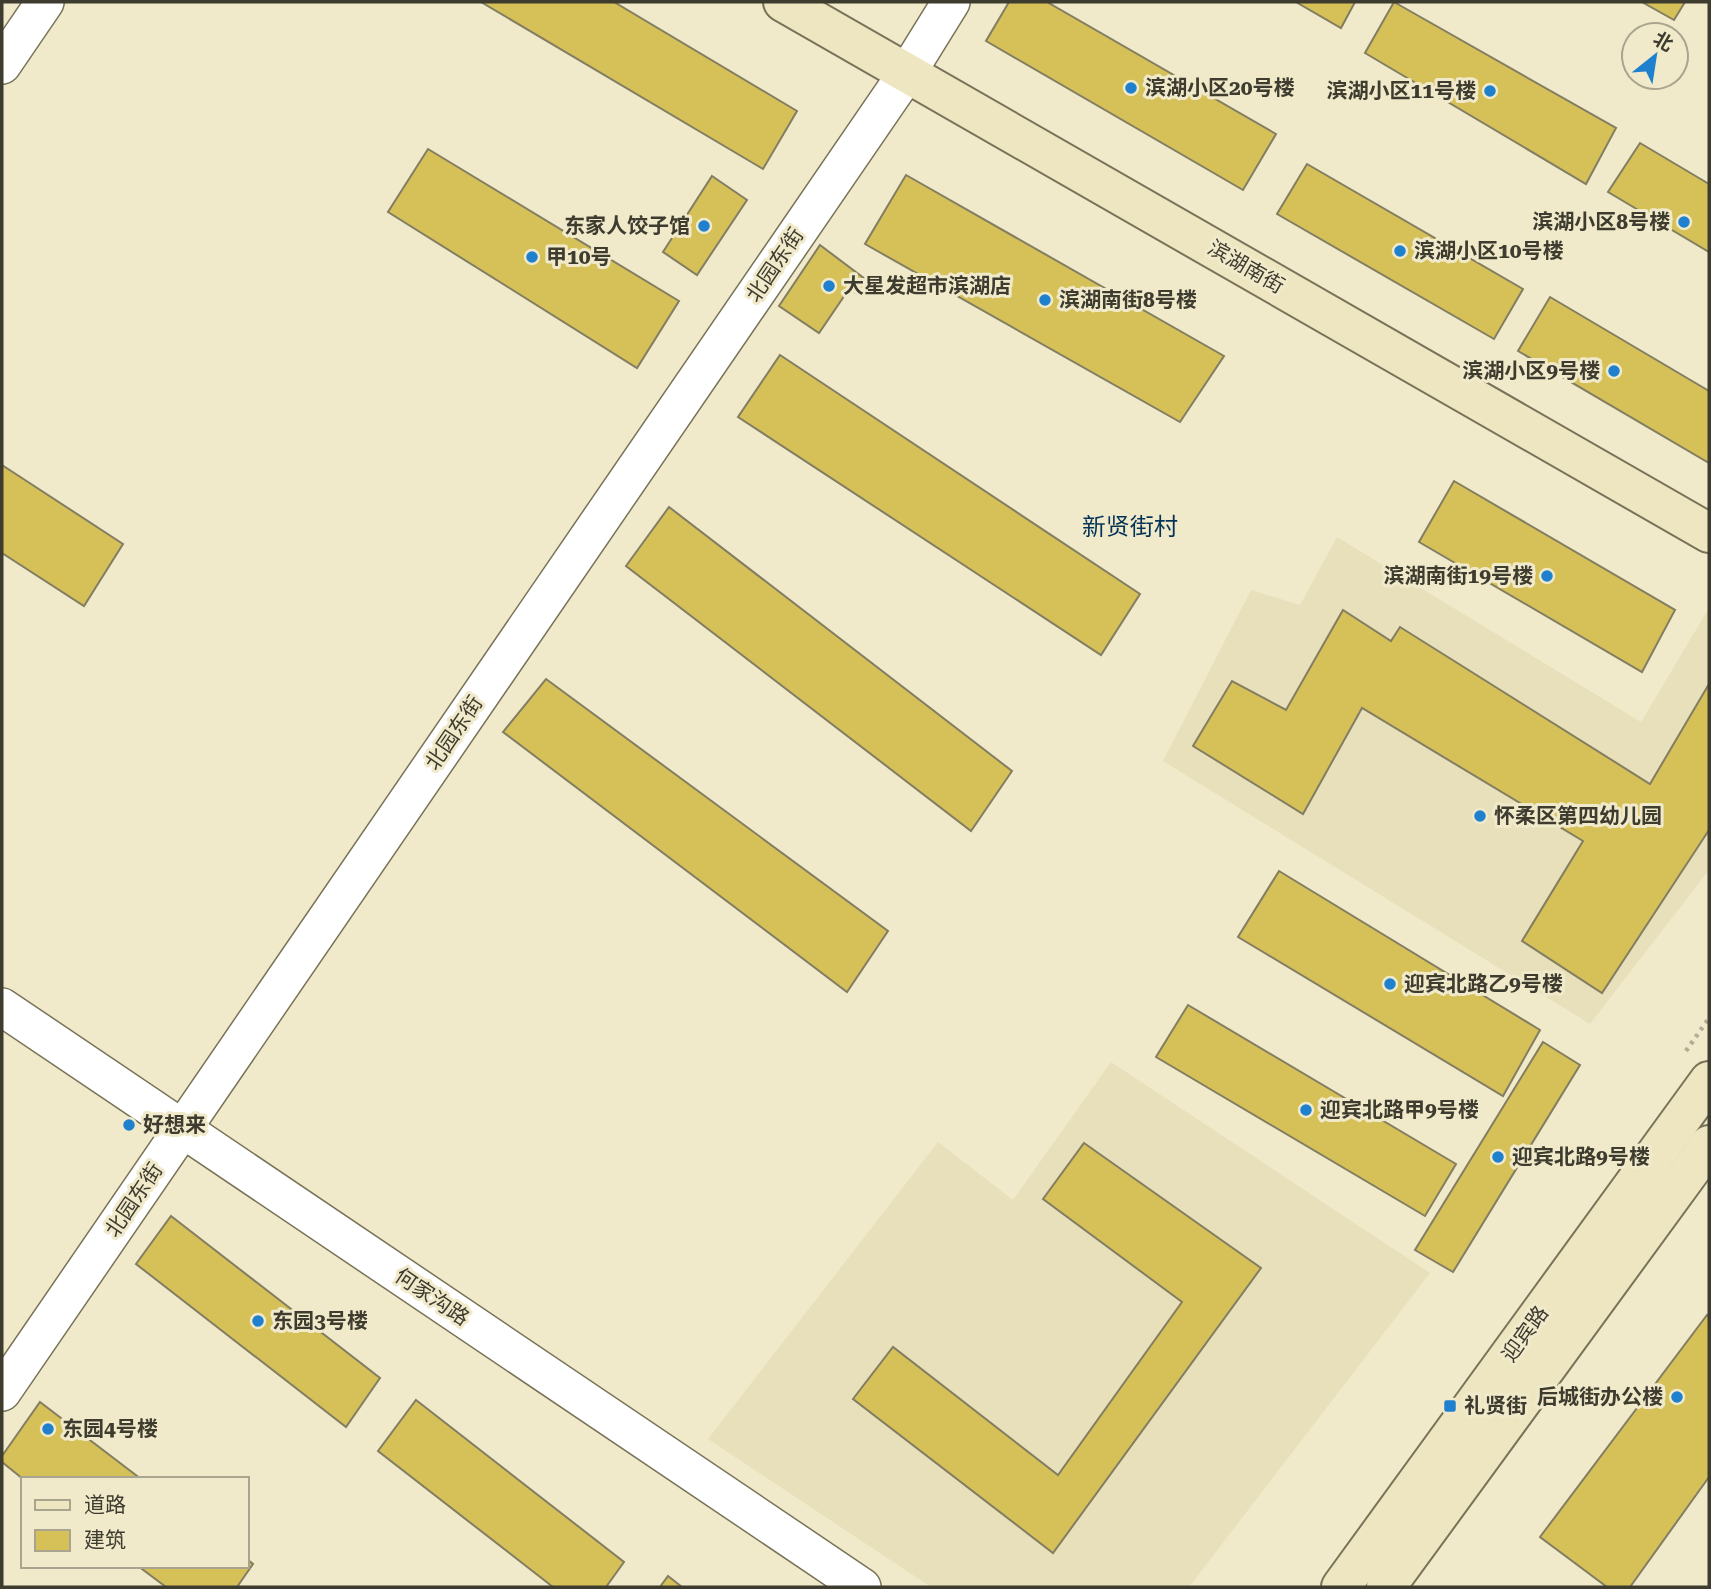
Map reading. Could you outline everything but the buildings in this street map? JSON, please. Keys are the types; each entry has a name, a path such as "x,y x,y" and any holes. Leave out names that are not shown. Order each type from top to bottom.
{"main road":[{"name":"滨湖南街","path":"783,2 1709,533"},
{"name":"迎宾路","path":"1341,1587 1709,1081"},
{"name":"迎宾路","path":"1386,1587 1709,1145"}],"street":[{"path":"7,45 45,2"},
{"name":"北园东街","path":"2,1392 907,73 951,2"},
{"name":"何家沟路","path":"2,1007 862,1587"}],"shaded area":[{"name":"怀柔区第四幼儿园","path":"1337,537 1641,722 1709,608 1709,870 1590,1024 1163,761 1251,590 1300,605"},
{"path":"1111,1062 1430,1273 1189,1587 931,1587 708,1439 938,1142 1013,1200"}],"place":[{"name":"滨湖小区20号楼","path":"1131,88"},
{"name":"滨湖小区11号楼","path":"1490,91"},
{"name":"滨湖小区8号楼","path":"1684,222"},
{"name":"东家人饺子馆","path":"704,226"},
{"name":"滨湖小区10号楼","path":"1400,251"},
{"name":"甲10号","path":"532,257"},
{"name":"大星发超市滨湖店","path":"829,286"},
{"name":"滨湖南街8号楼","path":"1045,300"},
{"name":"滨湖小区9号楼","path":"1614,371"},
{"name":"滨湖南街19号楼","path":"1547,576"},
{"name":"怀柔区第四幼儿园","path":"1480,816"},
{"name":"迎宾北路乙9号楼","path":"1390,984"},
{"name":"迎宾北路甲9号楼","path":"1306,1110"},
{"name":"好想来","path":"129,1125"},
{"name":"迎宾北路9号楼","path":"1498,1157"},
{"name":"东园3号楼","path":"258,1321"},
{"name":"后城街办公楼","path":"1677,1397"},
{"name":"礼贤街","path":"1450,1406"},
{"name":"东园4号楼","path":"48,1429"}],"district":[{"name":"新贤街村","path":"1130,527"}]}
